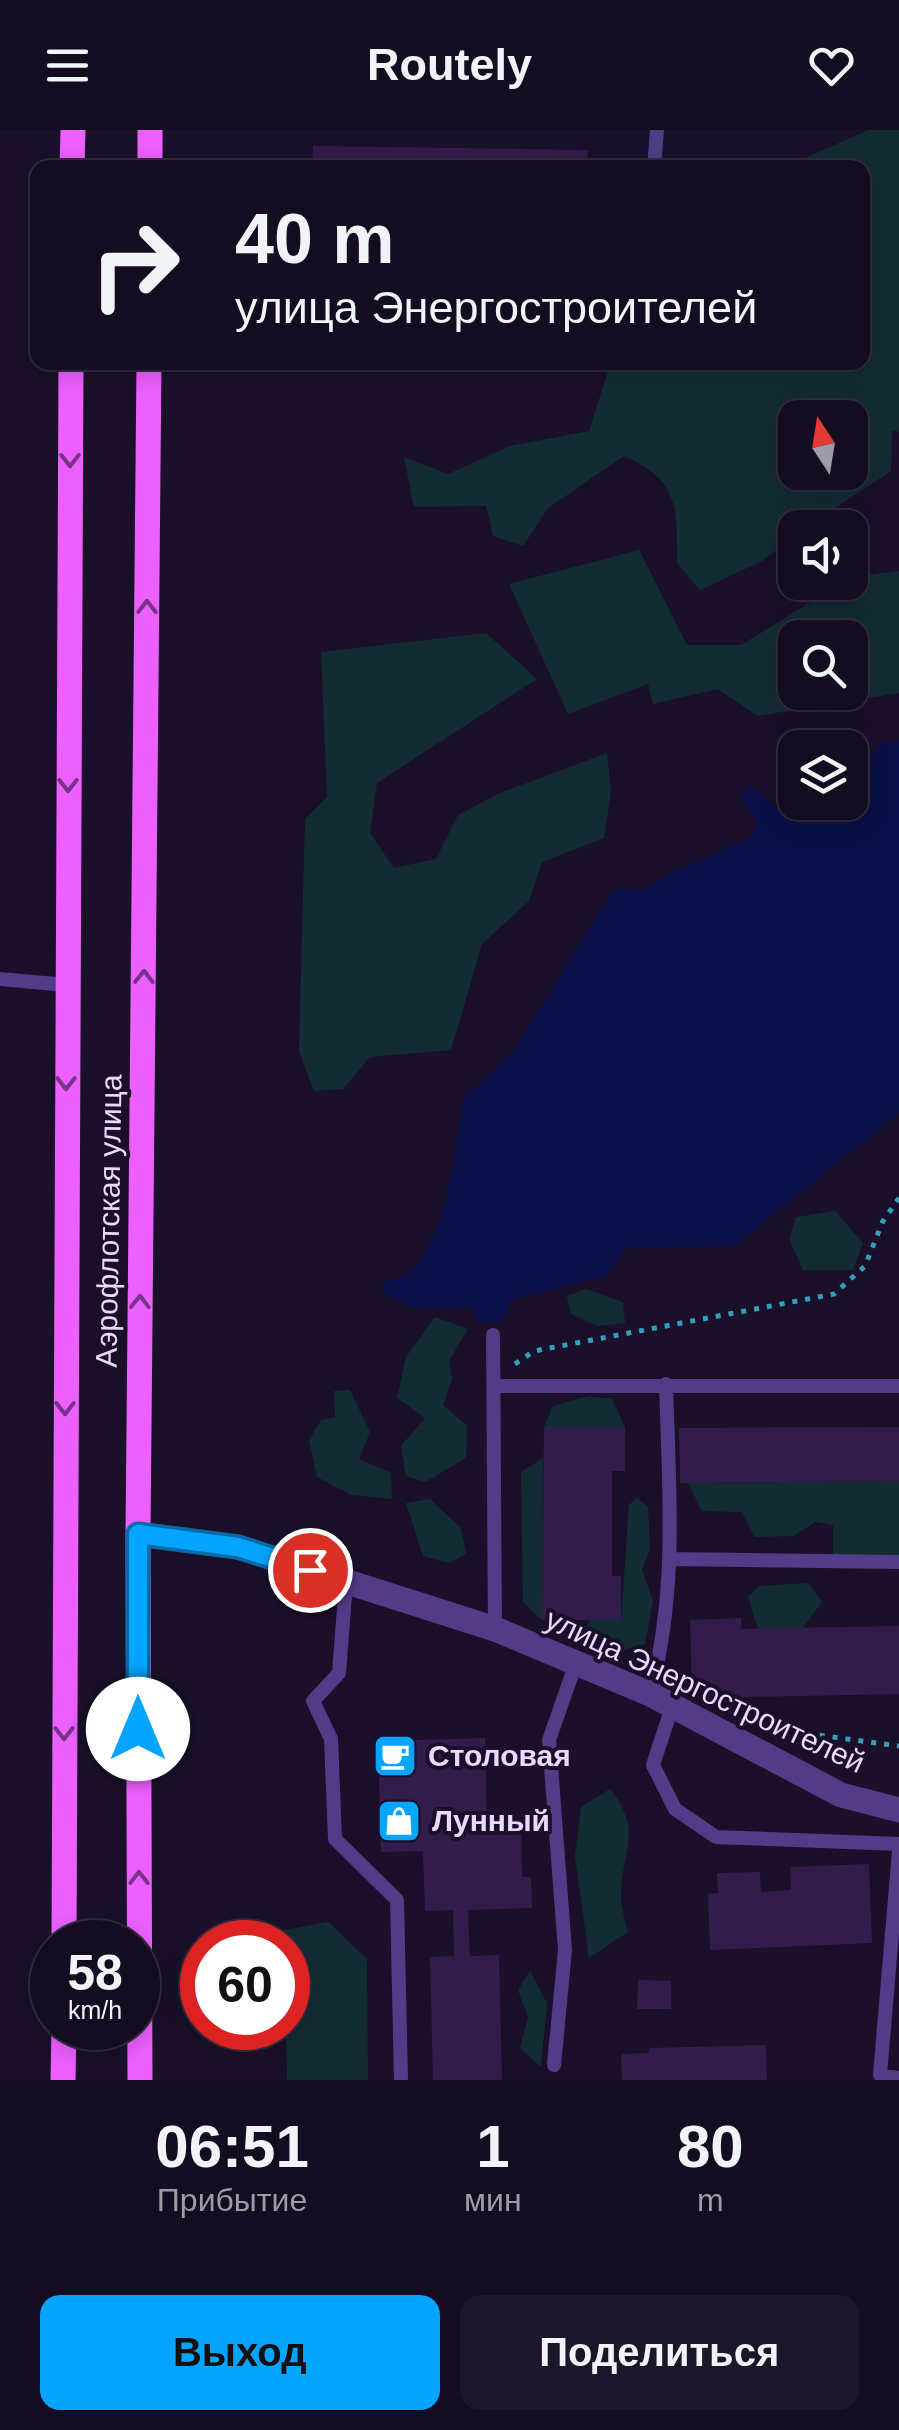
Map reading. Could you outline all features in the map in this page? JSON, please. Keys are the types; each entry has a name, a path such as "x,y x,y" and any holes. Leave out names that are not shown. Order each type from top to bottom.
{"main road":[{"path":"72,160 73,130"},
{"path":"150,130 150,160"},
{"name":"Аэрофлотская улица","path":"64,1920 71,370"},
{"name":"Аэрофлотская улица","path":"140,2080 138,1534 149,370"},
{"path":"64,2050 64,2080"}],"street":[{"name":"улица Энергостроителей","path":"138,1534 238,1547 494,1629 661,1700 842,1794 899,1810"}],"lane":[{"path":"655,160 657,130"},
{"path":"0,979 66,985"},
{"path":"493,1335 494,1629"},
{"path":"666,1384 671,1559 654,1764 675,1809 716,1837 899,1848 880,2076 899,2078"},
{"path":"494,1386 899,1386"},
{"path":"671,1559 899,1562"},
{"path":"346,1582 338,1673 313,1701 330,1740 335,1840 397,1900 401,2080"},
{"path":"554,2066 565,1950 549,1740 576,1664"}],"path":[{"path":"494,1386 534,1351 834,1294 865,1266 883,1221 899,1198"},
{"path":"768,1728 899,1746"}],"shaded area":[{"path":"868,130 899,130 899,432 892,430 891,471 868,486 868,400 778,400 778,490 862,490 832,510 778,510 778,549 762,561 700,590 677,563 672,498 656,476 624,456 548,508 523,546 493,536 486,506 414,507 404,457 448,474 510,446 589,431 608,370 870,370 870,160 801,160"},
{"path":"639,550 687,645 741,645 778,622 778,710 795,710 758,716 718,689 653,704 648,684 568,714 509,584"},
{"path":"899,571 899,693 868,698 868,620 782,620 814,600 868,600 868,575"},
{"path":"486,633 537,679 377,783 370,833 394,868 436,859 458,815 500,793 607,753 611,791 604,838 542,862 529,901 482,944 451,1050 370,1057 343,1089 314,1091 299,1051 305,819 327,797 321,652"},
{"path":"899,741 899,1113 735,1246 627,1248 607,1276 511,1300 503,1322 478,1324 473,1308 412,1308 385,1295 383,1282 406,1275 431,1242 447,1193 463,1098 512,1053 614,889 646,890 673,871 746,842 758,824 741,797 749,785 778,808 778,820 868,820 868,758 881,743"},
{"path":"835,1211 863,1243 853,1270 803,1270 789,1239 796,1217"},
{"path":"586,1289 623,1302 625,1323 597,1326 571,1314 567,1296"},
{"path":"435,1317 468,1329 449,1361 452,1379 443,1405 467,1426 466,1458 425,1482 406,1476 401,1446 425,1418 397,1398 406,1357"},
{"path":"350,1390 370,1432 359,1459 391,1473 392,1499 352,1495 317,1477 309,1440 321,1420 335,1417 334,1391"},
{"path":"589,1396 612,1399 625,1427 544,1427 553,1406"},
{"path":"543,1458 542,1620 523,1602 521,1472"},
{"path":"899,1481 899,1556 833,1556 833,1525 815,1522 794,1536 755,1537 742,1512 702,1511 688,1483"},
{"path":"636,1498 648,1506 650,1550 642,1569 653,1601 645,1644 611,1654 583,1644 589,1620 621,1620 629,1505"},
{"path":"430,1499 461,1528 466,1553 450,1563 423,1556 406,1503"},
{"path":"808,1583 822,1602 803,1628 758,1629 748,1597 759,1586"},
{"path":"610,1789 627,1818 629,1831 621,1884 628,1932 589,1958 575,1856 581,1807"},
{"path":"328,1922 367,1959 368,2080 287,2080 286,2050 310,2050 310,1925"},
{"path":"530,1971 547,2003 541,2067 520,2048 528,2017 518,1990"}],"building":[{"path":"313,146 588,150 587,160 312,160"},
{"path":"544,1427 625,1427 625,1471 612,1471 612,1576 621,1576 621,1620 542,1620"},
{"path":"899,1427 899,1481 680,1483 679,1428"},
{"path":"741,1618 741,1629 899,1626 899,1694 692,1698 690,1620"},
{"path":"485,1738 487,1821 521,1820 522,1877 531,1877 532,1908 468,1910 470,1956 499,1955 502,2080 433,2080 430,1957 454,1956 453,1910 425,1911 423,1851 381,1852 378,1741"},
{"path":"869,1864 872,1943 710,1950 708,1894 718,1893 717,1873 760,1872 761,1892 791,1890 790,1867"},
{"path":"638,1980 671,1981 671,2009 637,2009"},
{"path":"766,2045 767,2080 622,2080 621,2054 649,2053 649,2048"}],"place":[{"name":"Столовая","path":"395,1756"},
{"name":"Лунный","path":"399,1821"}],"route":[{"path":"138,1729 138,1534 238,1547 310,1570"}]}
